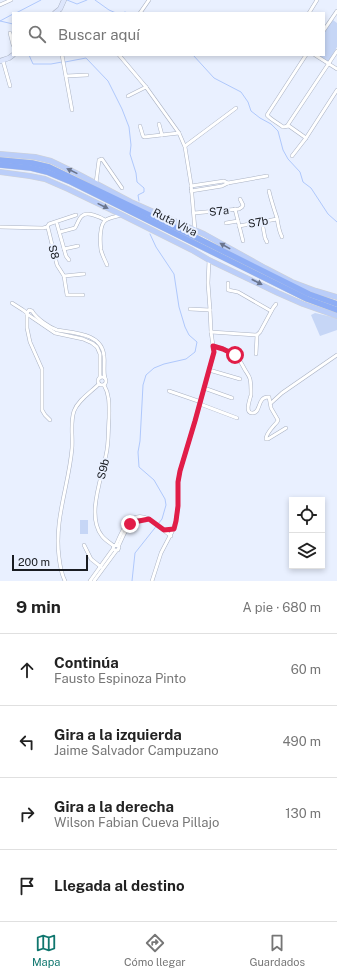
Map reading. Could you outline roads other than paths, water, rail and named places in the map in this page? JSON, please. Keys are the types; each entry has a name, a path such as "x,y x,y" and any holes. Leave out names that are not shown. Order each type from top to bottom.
{"highway":[{"name":"Ruta Viva","path":"0,160 32,163 49,167 309,294 337,304"},
{"name":"Ruta Viva","path":"0,165 42,170 71,182 307,300 337,310"},
{"path":"111,196 131,202"}],"main road":[{"path":"57,12 64,0"},
{"path":"1,61 12,56"},
{"name":"Ruta Viva","path":"0,154 35,157 51,161 131,202 196,230 292,282 337,297"},
{"name":"Ruta Viva","path":"0,172 45,179 122,215 209,260 296,301 337,316"}],"street":[{"path":"0,5 11,0"},
{"path":"141,12 149,0"},
{"path":"310,12 317,0"},
{"path":"325,28 337,11"},
{"path":"332,18 337,21"},
{"path":"10,33 12,41"},
{"path":"287,126 337,51"},
{"path":"62,56 72,110"},
{"path":"120,56 146,87 179,133 184,146 191,186 196,230"},
{"path":"305,56 267,116 283,127 287,126 306,138"},
{"path":"317,56 337,69"},
{"path":"1,61 10,86"},
{"path":"66,76 87,75"},
{"path":"128,96 146,87"},
{"path":"292,156 306,138 337,90"},
{"path":"184,146 236,108"},
{"path":"159,124 162,135"},
{"path":"140,126 144,137 179,133"},
{"path":"96,184 99,160 102,159 122,188"},
{"path":"191,191 267,176"},
{"path":"191,186 224,181 228,183"},
{"path":"269,191 279,232 282,237"},
{"path":"235,209 242,207 243,205 240,199"},
{"name":"S7a","path":"194,213 235,209 243,241"},
{"path":"60,232 75,228 81,216 85,214 95,215 105,220 122,215"},
{"path":"0,227 43,228 47,227 49,224 76,215"},
{"name":"S7b","path":"239,226 277,219"},
{"path":"105,220 102,225 101,237 102,251 107,265"},
{"path":"226,223 238,221"},
{"path":"262,222 267,242"},
{"path":"57,224 66,256 69,260"},
{"name":"S8","path":"47,227 57,265 64,276 66,295 83,295"},
{"path":"64,249 78,246"},
{"path":"152,581 161,553 174,529 178,506 178,482 180,471 214,352 211,332 208,283 209,260"},
{"path":"64,276 84,274"},
{"path":"228,283 228,290 238,292 271,311"},
{"path":"12,303 55,333 83,338 95,345 100,354 99,384 81,400 74,410 72,417 72,453 58,530 57,544 60,569 64,581"},
{"path":"256,354 257,335 276,304"},
{"path":"190,309 210,310"},
{"path":"27,313 28,310 32,311 52,328 85,335 95,339 101,346 104,353 104,374 106,382 104,385 99,384"},
{"path":"27,313 27,328 30,342 42,369 42,410 50,420"},
{"path":"211,332 257,335"},
{"path":"213,346 235,355 247,373 250,380 251,394 248,407 249,411 252,413 257,411 261,401 266,397 269,397 271,408 278,420 267,434 266,439 286,428"},
{"path":"271,403 282,393 337,355"},
{"path":"209,370 240,379"},
{"path":"100,378 105,378"},
{"name":"S9b","path":"104,385 108,392 109,400 107,448 97,492 95,517 98,530 101,535 116,547"},
{"path":"204,388 232,398"},
{"path":"169,391 237,418"},
{"path":"90,581 116,547 125,524 133,518 145,517 171,536"},
{"path":"163,530 174,529"},
{"path":"84,546 91,559 101,567"},
{"path":"94,581 101,567"}],"waterway":[{"path":"18,12 41,0"},
{"path":"67,0 77,4 87,0"},
{"path":"95,0 114,12"},
{"path":"0,21 12,15"},
{"path":"0,21 12,24"},
{"path":"29,56 33,64 51,64 62,62"},
{"path":"194,56 214,78 241,92 248,102 251,111 271,124 278,131 283,150 288,159 300,172 303,182 311,188 328,214 337,222"},
{"path":"65,62 86,58 108,81 129,127 131,145 130,154 136,173 137,182 144,188 144,192 138,195 139,201"},
{"path":"132,581 135,553 162,519 166,505 165,499 154,480 139,467 138,452 143,385 146,375 154,368 186,359 195,352 197,342 189,335 185,327 179,307 174,274 156,247 150,234"}]}
